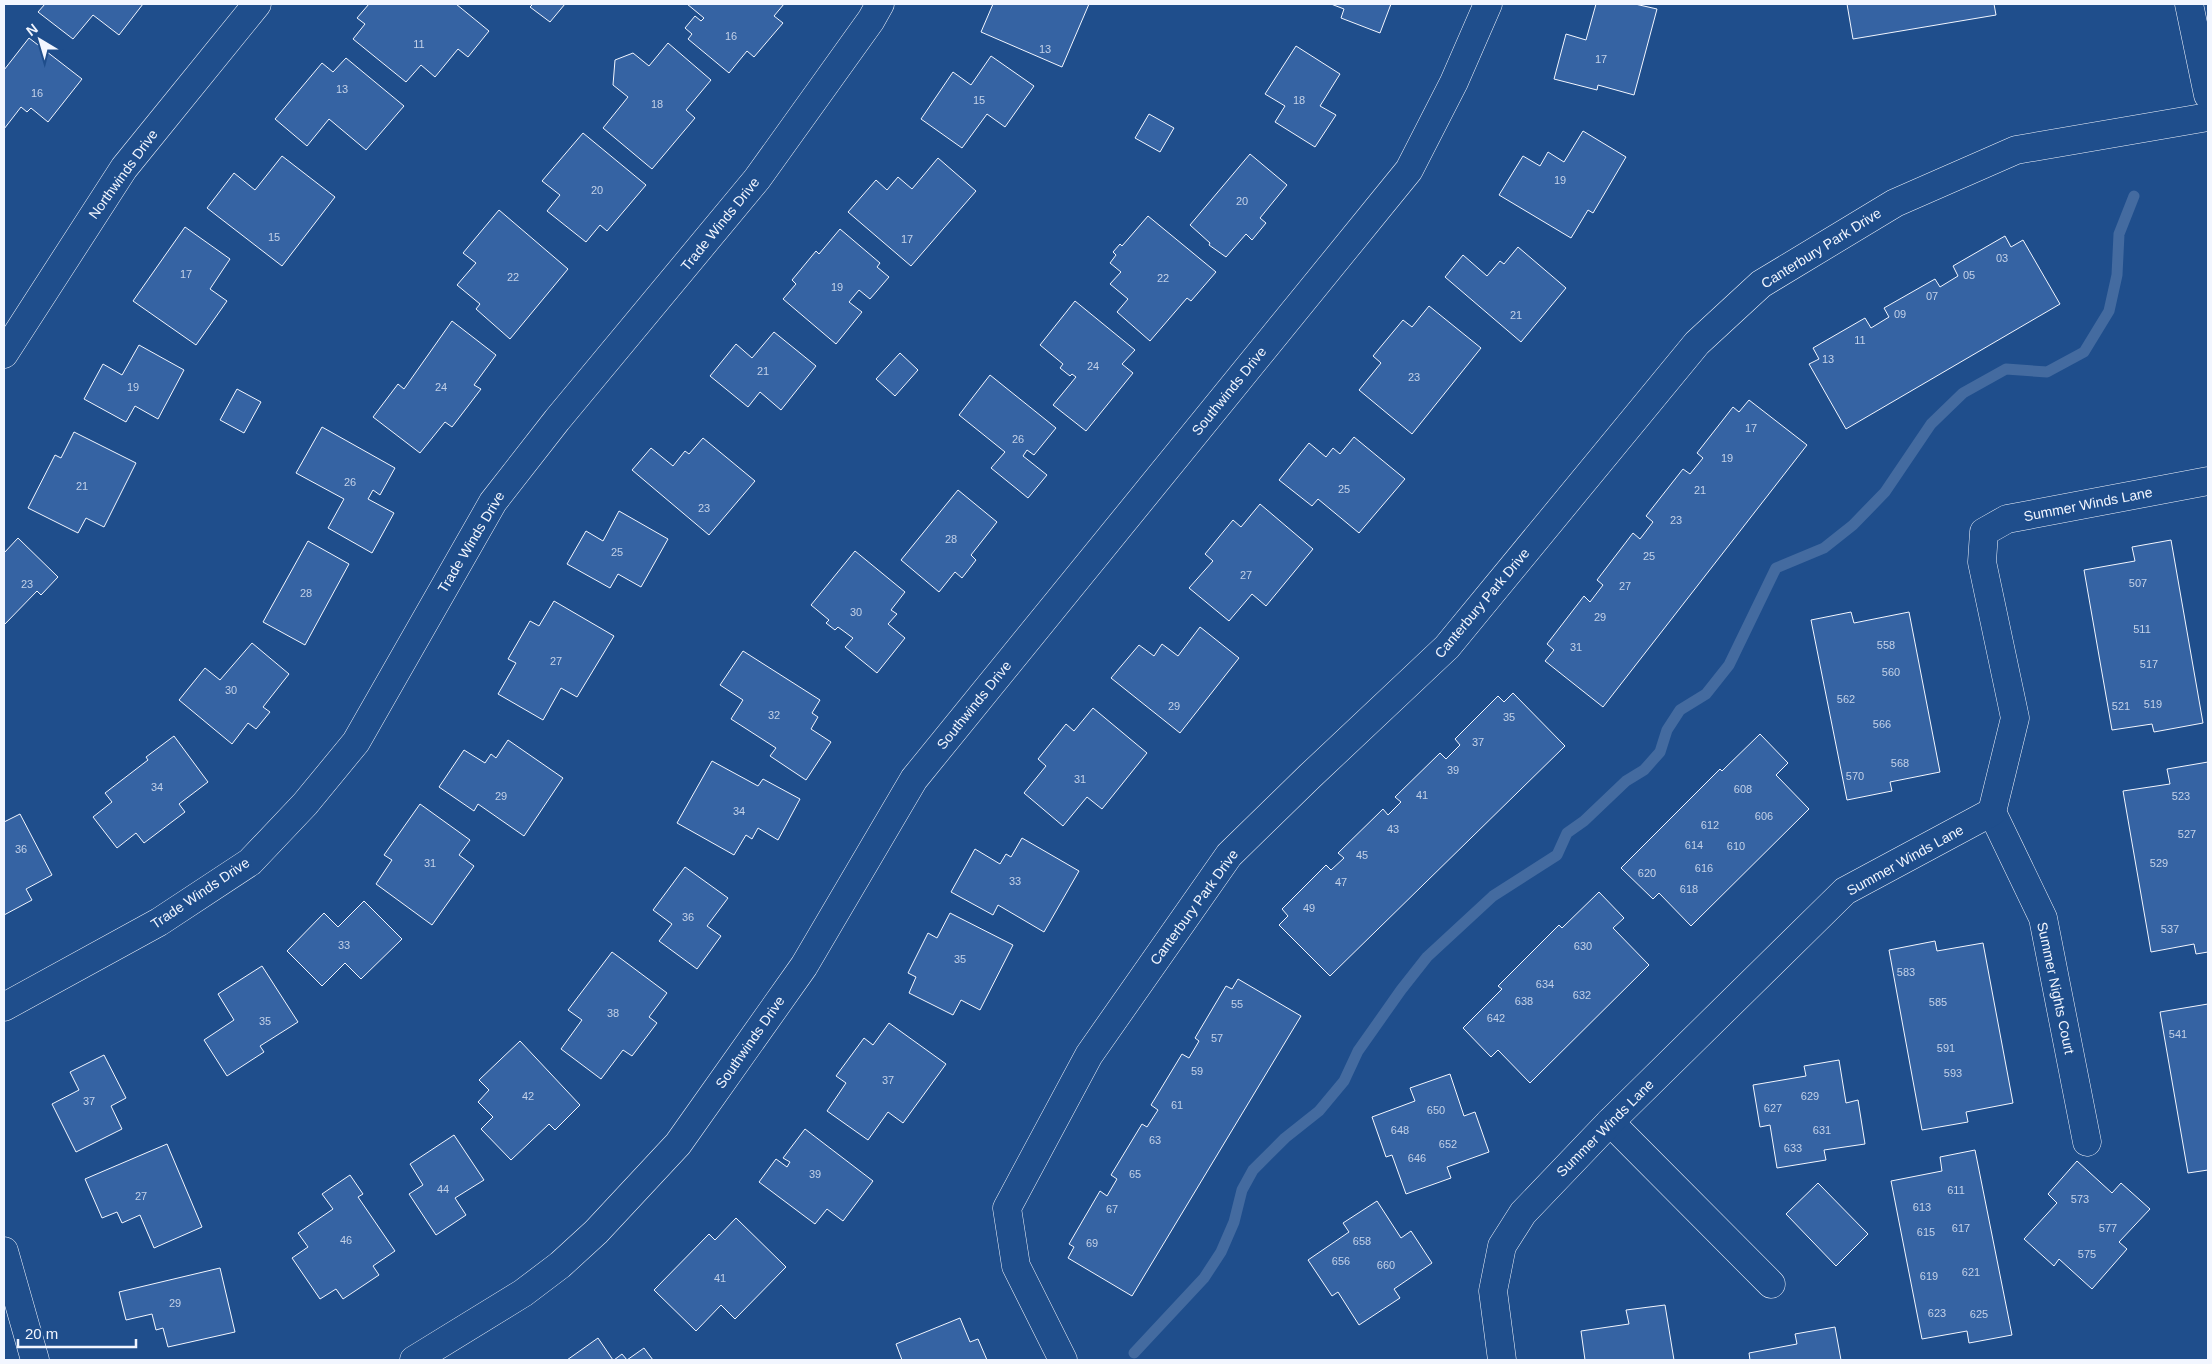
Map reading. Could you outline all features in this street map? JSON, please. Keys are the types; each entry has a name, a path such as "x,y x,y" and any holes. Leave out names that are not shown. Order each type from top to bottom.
{"street":[{"name":"Northwinds Drive","path":"4,354 124,168 256,4"},
{"name":"Trade Winds Drive","path":"4,1007 159,922 250,862 305,804 356,742 493,502 557,420 757,179 871,20 880,4"},
{"name":"Southwinds Drive","path":"414,1360 523,1293 560,1265 596,1232 678,1144 804,966 914,779 1409,170 1454,82 1488,4"},
{"path":"2189,4 2208,95"},
{"name":"Canterbury Park Drive","path":"1063,1360 1016,1266 1007,1208 1089,1056 1229,855 1447,647 1698,343 1761,284 1895,203 2016,150 2208,117"},
{"name":"Summer Winds Lane","path":"1502,1360 1493,1291 1502,1246 1523,1213 1610,1122 1845,891 1992,812 2015,718 1982,562 1984,532 2007,519 2208,481"},
{"name":"Summer Nights Court","path":"1992,812 2043,918 2087,1142"},
{"path":"1610,1122 1771,1284"},
{"path":"4,1251 36,1360"}],"building":[{"path":"45,4 143,4 119,35 93,15 73,39 38,12"},
{"path":"369,4 456,4 489,31 468,57 458,49 435,77 421,65 406,82 353,39 365,24 357,18"},
{"path":"533,4 565,4 550,22 530,7"},
{"path":"687,4 784,4 774,16 783,23 754,57 747,51 729,73 688,39 692,34 685,28 695,16 701,21 704,18"},
{"path":"993,4 1089,4 1062,67 981,32"},
{"path":"1331,4 1391,4 1380,33 1341,18 1344,9"},
{"path":"1596,4 1635,4 1657,9 1634,95 1598,85 1597,90 1554,79 1566,34 1586,40"},
{"path":"1847,4 1994,4 1996,15 1853,39"},
{"path":"29,38 82,79 48,122 31,108 27,112 21,107 4,129 4,70"},
{"path":"668,43 711,80 686,110 695,118 652,169 603,128 628,97 613,85 615,60 633,53 649,66"},
{"path":"1296,46 1340,74 1320,106 1336,115 1315,147 1275,122 1285,106 1265,94"},
{"path":"991,56 1034,86 1005,127 987,114 962,148 921,119 953,72 971,85"},
{"path":"346,58 404,106 366,150 329,119 307,146 275,119 322,63 333,72"},
{"path":"1149,114 1174,128 1160,152 1135,138"},
{"path":"1583,131 1626,157 1593,213 1588,210 1571,238 1499,195 1523,156 1540,166 1548,152 1564,162"},
{"path":"583,133 646,185 607,231 600,225 586,242 547,211 560,195 542,181"},
{"path":"1250,154 1287,185 1260,218 1266,223 1252,240 1246,234 1226,257 1209,245 1210,243 1190,225"},
{"path":"282,156 335,197 282,266 207,208 234,173 255,190"},
{"path":"938,158 976,191 911,266 848,212 876,180 887,190 898,177 912,189"},
{"path":"499,210 568,269 510,339 476,309 480,304 457,285 476,263 463,253"},
{"path":"1148,216 1216,272 1191,301 1187,298 1150,341 1117,312 1128,299 1110,284 1121,272 1110,263 1116,255 1113,252 1120,244 1122,246"},
{"path":"185,227 230,259 210,289 227,301 196,345 133,301"},
{"path":"840,229 880,263 877,267 889,277 870,299 859,290 849,302 862,312 836,344 783,299 796,284 792,280 816,251 819,254"},
{"path":"2005,236 2011,247 2023,240 2060,304 1846,429 1809,364 1819,359 1813,348 1865,318 1871,328 1889,317 1884,308 1935,279 1940,287 1958,276 1953,266"},
{"path":"1518,247 1566,288 1521,342 1445,277 1463,255 1487,276 1500,261 1504,264"},
{"path":"1075,301 1135,350 1122,364 1133,373 1086,431 1053,405 1076,377 1072,374 1070,376 1060,368 1063,364 1040,345"},
{"path":"1429,306 1481,348 1412,434 1359,390 1381,363 1373,356 1403,320 1412,327"},
{"path":"452,321 496,355 474,385 481,389 452,427 445,422 420,453 373,417 398,384 404,389"},
{"path":"774,332 816,366 781,410 760,392 748,407 710,376 736,344 752,358"},
{"path":"139,345 184,370 158,419 135,406 126,422 84,399 103,364 122,375"},
{"path":"900,353 918,370 895,396 876,379"},
{"path":"990,375 1056,428 1034,455 1027,450 1023,456 1047,475 1028,498 991,468 1005,452 959,415"},
{"path":"237,389 261,402 244,433 220,420"},
{"path":"1749,400 1807,445 1603,707 1545,661 1554,650 1547,644 1584,596 1590,602 1603,585 1597,580 1633,533 1640,539 1653,522 1646,516 1683,469 1690,474 1703,458 1697,453 1733,407 1739,412"},
{"path":"322,427 395,468 380,495 373,490 368,499 394,513 372,553 328,528 344,499 296,473"},
{"path":"74,432 136,463 104,527 86,518 78,533 28,508 55,455 61,458"},
{"path":"1354,437 1405,479 1359,533 1318,499 1312,506 1279,480 1309,443 1326,457 1333,448 1340,454"},
{"path":"703,438 755,481 709,535 632,470 651,448 673,466 685,451 689,454"},
{"path":"958,490 997,522 971,555 976,560 962,578 955,572 939,592 901,560"},
{"path":"1260,504 1313,549 1266,606 1252,594 1229,621 1189,588 1213,561 1205,554 1233,520 1241,527"},
{"path":"619,511 668,539 641,587 618,574 610,588 567,564 586,531 603,541"},
{"path":"18,538 58,577 41,595 37,591 4,625 4,553"},
{"path":"2171,540 2203,723 2154,732 2152,724 2112,730 2084,570 2135,561 2132,547"},
{"path":"308,541 349,564 305,645 263,622"},
{"path":"855,551 905,592 891,610 897,614 888,624 905,638 877,673 845,647 853,638 838,627 835,630 826,623 829,620 811,605"},
{"path":"554,601 614,636 577,697 561,688 543,720 498,694 516,663 508,659 530,621 539,626"},
{"path":"1851,612 1854,623 1909,612 1940,772 1890,782 1892,791 1847,800 1811,620"},
{"path":"1200,627 1239,658 1180,733 1111,678 1139,645 1154,656 1162,644 1178,656"},
{"path":"252,643 289,674 263,707 270,712 256,729 248,723 232,744 179,700 205,668 220,680"},
{"path":"743,651 820,700 812,713 818,717 811,729 831,742 806,780 770,756 776,748 731,719 743,700 720,685"},
{"path":"1513,693 1565,746 1330,976 1279,925 1288,916 1282,909 1326,865 1331,870 1344,858 1338,853 1383,809 1388,815 1401,802 1395,797 1440,753 1446,759 1460,745 1455,739 1498,696 1504,702"},
{"path":"1093,708 1147,753 1102,809 1087,797 1063,826 1024,793 1046,766 1038,759 1066,724 1074,731"},
{"path":"1760,734 1788,763 1776,775 1809,809 1691,926 1659,893 1653,899 1621,868 1720,769 1722,771"},
{"path":"174,736 208,782 179,804 185,812 144,843 136,833 117,848 93,817 112,802 105,793 148,760 146,757"},
{"path":"508,740 563,778 524,836 478,804 474,811 439,787 464,750 485,763 491,754 496,758"},
{"path":"712,761 758,786 763,779 800,799 778,840 758,828 752,839 746,835 734,855 677,823"},
{"path":"2208,762 2208,952 2196,954 2194,944 2151,952 2123,791 2170,784 2167,769"},
{"path":"420,804 470,840 459,855 474,866 432,925 376,884 392,860 384,855"},
{"path":"20,814 52,875 26,889 32,900 4,915 4,822"},
{"path":"1022,838 1079,871 1044,932 998,905 993,915 951,892 975,849 1000,864 1006,854 1011,857"},
{"path":"685,867 728,898 707,926 721,936 697,969 659,941 672,924 653,910"},
{"path":"1599,892 1624,918 1613,928 1649,965 1530,1083 1498,1050 1491,1057 1463,1028 1502,989 1498,986 1559,925 1562,928"},
{"path":"364,901 402,939 361,979 345,963 322,986 287,951 324,913 338,927"},
{"path":"950,913 1013,945 980,1010 961,1000 953,1015 909,993 916,977 908,973 928,933 937,938"},
{"path":"1935,941 1937,951 1983,943 2013,1103 1966,1112 1968,1122 1922,1130 1889,950"},
{"path":"612,952 667,993 649,1017 657,1023 632,1056 623,1050 601,1079 561,1049 582,1020 568,1010"},
{"path":"262,966 298,1022 260,1046 264,1052 227,1076 204,1040 234,1020 218,994"},
{"path":"1238,979 1301,1016 1132,1296 1068,1258 1074,1247 1069,1244 1100,1191 1107,1196 1117,1179 1111,1175 1142,1124 1147,1127 1158,1110 1151,1105 1182,1054 1189,1058 1199,1041 1195,1038 1226,986 1232,989"},
{"path":"2208,1004 2208,1170 2188,1173 2160,1012"},
{"path":"889,1023 946,1064 903,1123 888,1112 868,1140 827,1111 846,1083 836,1076 864,1038 873,1045"},
{"path":"520,1041 580,1105 555,1130 549,1124 511,1160 481,1129 493,1117 478,1102 489,1090 479,1080"},
{"path":"104,1055 126,1098 111,1106 122,1129 76,1152 52,1104 79,1090 70,1072"},
{"path":"1839,1060 1846,1103 1858,1100 1865,1144 1824,1150 1826,1160 1777,1168 1770,1125 1760,1127 1753,1085 1806,1076 1804,1066"},
{"path":"1450,1074 1464,1116 1475,1112 1489,1152 1447,1167 1451,1178 1406,1194 1392,1155 1386,1157 1372,1117 1415,1101 1410,1088"},
{"path":"805,1129 873,1181 843,1221 827,1209 815,1224 759,1182 776,1159 787,1167 790,1162 783,1158"},
{"path":"454,1135 484,1180 455,1198 466,1215 436,1235 409,1194 423,1185 410,1164"},
{"path":"167,1144 202,1227 154,1248 140,1215 122,1223 117,1212 102,1218 85,1179"},
{"path":"1975,1150 2012,1335 1969,1343 1967,1331 1922,1339 1891,1181 1942,1171 1940,1157"},
{"path":"2077,1161 2112,1193 2121,1183 2150,1209 2119,1242 2127,1249 2092,1289 2059,1259 2054,1266 2024,1239 2057,1203 2048,1194"},
{"path":"350,1175 363,1194 358,1197 395,1251 373,1266 379,1275 343,1299 336,1289 320,1299 292,1258 308,1247 298,1233 333,1209 322,1194"},
{"path":"1818,1183 1868,1234 1836,1266 1786,1214"},
{"path":"1377,1201 1401,1238 1411,1231 1432,1263 1394,1289 1400,1298 1359,1325 1338,1292 1332,1296 1308,1260 1349,1232 1343,1223"},
{"path":"736,1218 786,1267 735,1319 721,1305 696,1331 654,1290 709,1234 715,1240"},
{"path":"220,1268 235,1332 168,1347 163,1328 156,1330 152,1314 126,1320 119,1292"},
{"path":"1665,1305 1674,1360 1585,1360 1581,1331 1629,1324 1626,1310"},
{"path":"960,1318 970,1342 978,1339 987,1360 902,1360 896,1344"},
{"path":"1835,1327 1841,1360 1750,1360 1749,1353 1797,1344 1795,1334"},
{"path":"598,1338 613,1360 567,1360"},
{"path":"644,1348 653,1360 627,1360"},
{"path":"622,1354 627,1360 614,1360"}],"waterway":[{"path":"1134,1353 1204,1278 1221,1252 1234,1222 1242,1190 1253,1170 1285,1138 1319,1111 1344,1081 1358,1051 1427,957 1493,896 1557,855 1567,833 1584,821 1626,781 1644,770 1660,752 1667,730 1680,710 1706,694 1729,665 1776,568 1824,548 1853,525 1885,492 1931,424 1963,393 2006,369 2047,372 2084,352 2109,311 2117,275 2119,234 2134,196"}]}
